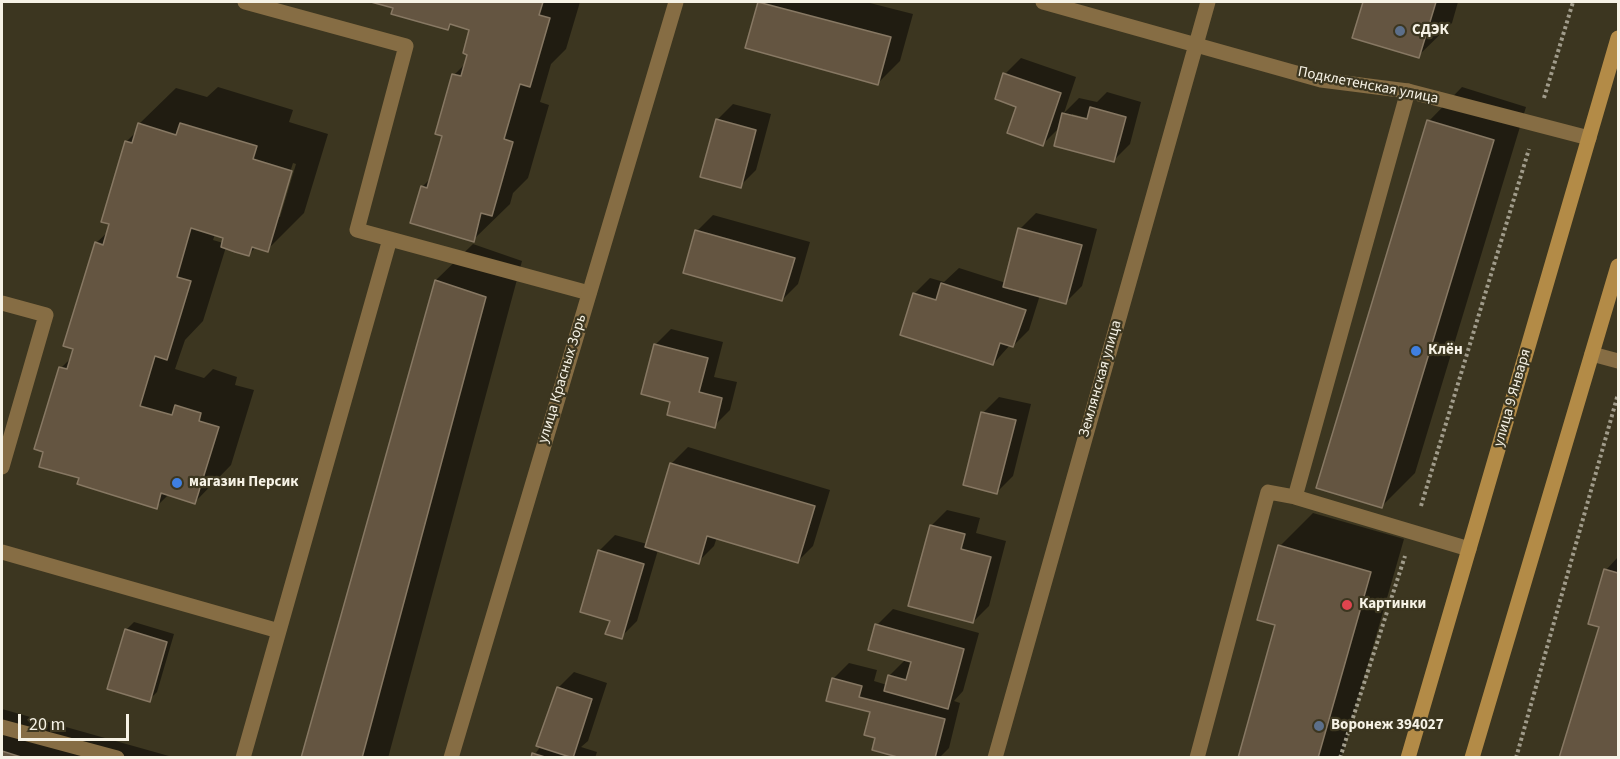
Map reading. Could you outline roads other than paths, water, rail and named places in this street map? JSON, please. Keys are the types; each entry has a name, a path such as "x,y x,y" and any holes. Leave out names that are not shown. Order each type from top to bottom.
{"main road":[{"name":"улица 9 Января","path":"1408,758 1618,38"},
{"path":"1472,758 1618,266"}],"street":[{"path":"244,2 406,46 357,230 589,293"},
{"name":"улица Красных Зорь","path":"451,758 676,2"},
{"name":"Подклетенская улица","path":"1042,2 1196,43 1321,80 1408,91 1589,138"},
{"name":"Землянская улица","path":"995,758 1208,2"},
{"path":"1295,497 1408,91"},
{"path":"243,758 390,239"},
{"path":"2,303 46,315 2,467"},
{"path":"1592,354 1618,361"},
{"path":"1197,758 1268,492 1295,497 1469,549"},
{"path":"2,552 279,631"},
{"path":"2,727 117,758"}],"place":[{"name":"СДЭК","path":"1400,31"},
{"name":"Клён","path":"1416,351"},
{"name":"магазин Персик","path":"177,483"},
{"name":"Картинки","path":"1347,605"},
{"name":"Воронеж 394027","path":"1319,726"}]}
